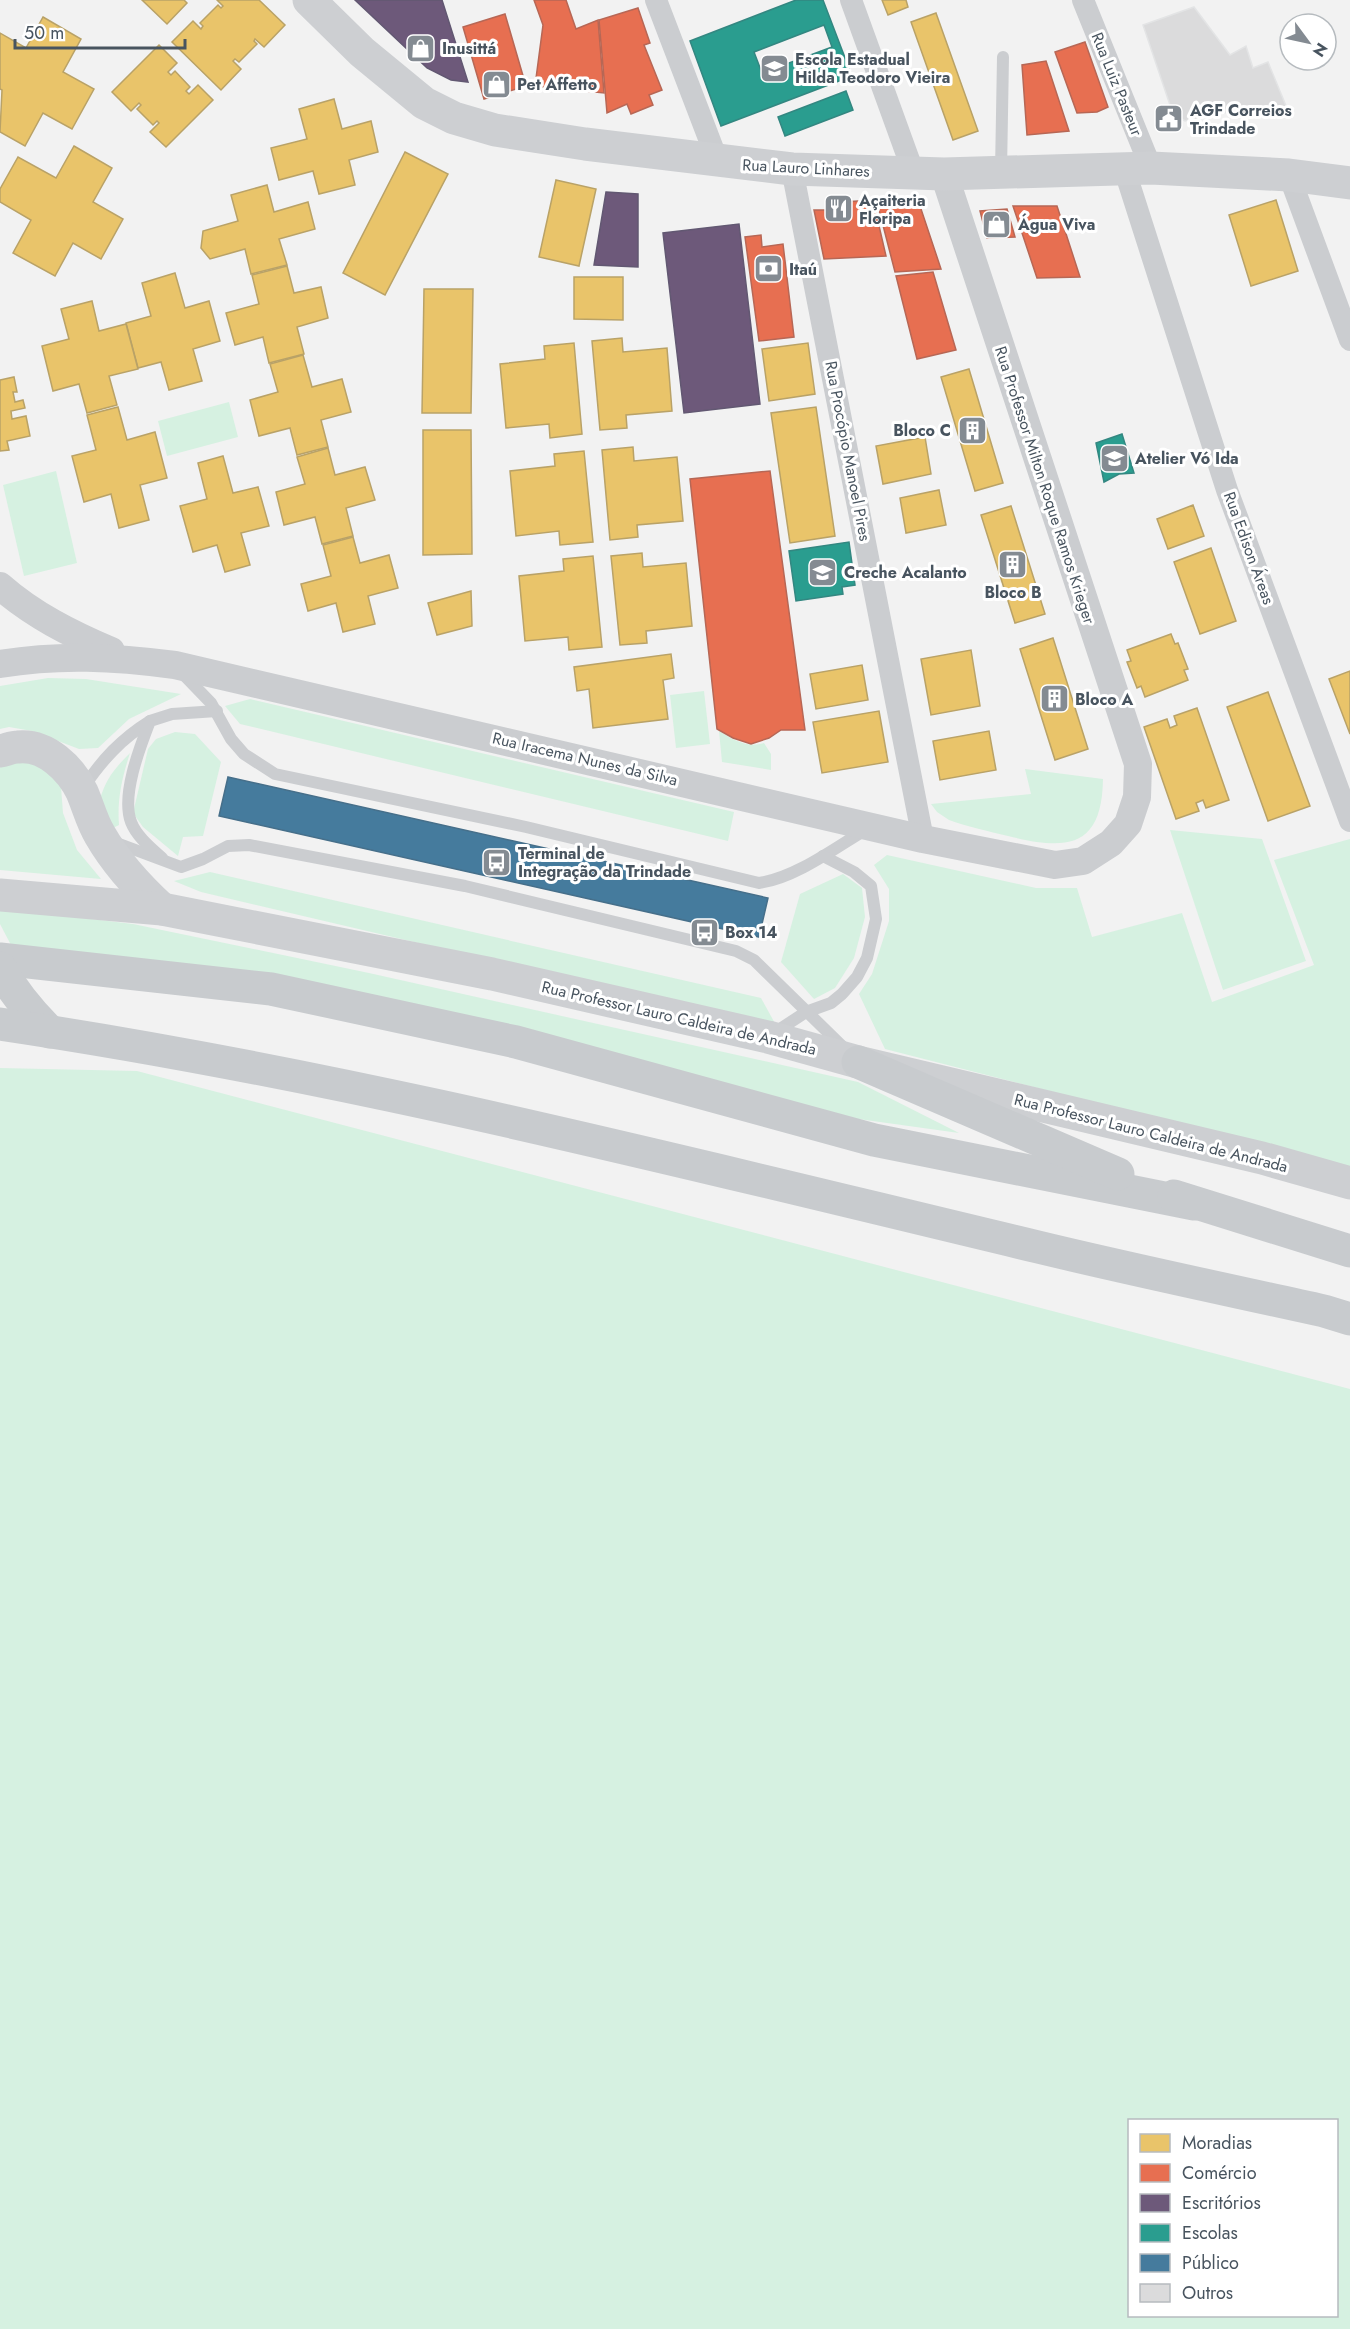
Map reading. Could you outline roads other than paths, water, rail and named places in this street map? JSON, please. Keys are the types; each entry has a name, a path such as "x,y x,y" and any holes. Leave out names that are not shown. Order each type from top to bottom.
{"main road":[{"name":"Rua Lauro Linhares","path":"309,0 362,52 424,103 454,118 495,130 718,162 792,170 929,174 1137,168 1290,175 1350,183"},
{"path":"0,751 18,747 40,749 69,773 81,791 99,835 130,879 162,909"},
{"name":"Rua Professor Lauro Caldeira de Andrada","path":"0,895 162,909 492,974 768,1037 858,1062 1262,1158 1350,1184"},
{"path":"0,958 282,991 516,1042 874,1140 1194,1204"},
{"path":"0,968 27,1009 50,1032"},
{"path":"0,1024 269,1070 618,1146 1043,1248 1324,1311 1350,1319"},
{"path":"858,1062 1051,1146 1194,1204 1350,1251"}],"street":[{"path":"657,0 718,162"},
{"path":"851,0 929,174"},
{"name":"Rua Luiz Pasteur","path":"1083,0 1137,168"},
{"name":"Rua Edison Áreas","path":"1137,168 1227,490 1350,821"},
{"name":"Rua Procópio Manoel Pires","path":"792,170 923,839"},
{"name":"Rua Professor Milton Roque Ramos Krieger","path":"929,174 1138,764 1137,797"},
{"path":"1290,175 1350,340"},
{"path":"0,586 44,619 77,637 130,659"},
{"name":"Rua Iracema Nunes da Silva","path":"0,664 39,658 86,657 130,659 174,665 870,827 1055,865 1083,861 1111,843 1128,824 1137,797"}],"lane":[{"path":"1001,172 1003,57"},
{"path":"174,665 197,685 217,711 231,739 244,754 275,774 515,825 759,883 770,882 823,856 870,827"},
{"path":"81,791 109,752 129,734 150,721 172,714 217,711"},
{"path":"150,721 137,755 128,802 131,822 142,839 166,862"},
{"path":"99,835 126,848 181,867 203,860 228,846 249,845 465,886 736,951 754,960 858,1062"},
{"path":"768,1037 806,1012 831,1003 857,977 867,958 876,919 871,886 854,872 823,856"}],"place":[{"name":"Inusittá","path":"421,48"},
{"name":"Escola Estadual Hilda Teodoro Vieira","path":"774,68"},
{"name":"Pet Affetto","path":"496,84"},
{"name":"AGF Correios Trindade","path":"1169,119"},
{"name":"Açaiteria Floripa","path":"838,209"},
{"name":"Água Viva","path":"997,224"},
{"name":"Itaú","path":"768,269"},
{"name":"Bloco C","path":"972,430"},
{"name":"Atelier Vó Ida","path":"1114,458"},
{"name":"Bloco B","path":"1013,564"},
{"name":"Creche Acalanto","path":"823,572"},
{"name":"Bloco A","path":"1054,699"},
{"name":"Terminal de Integração da Trindade","path":"497,862"},
{"name":"Box 14","path":"704,932"}]}
